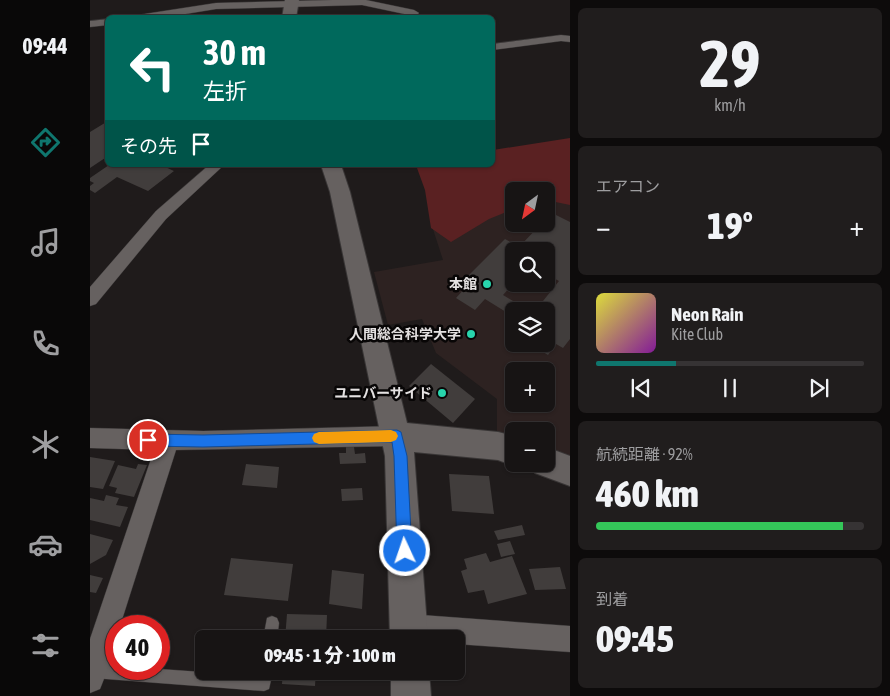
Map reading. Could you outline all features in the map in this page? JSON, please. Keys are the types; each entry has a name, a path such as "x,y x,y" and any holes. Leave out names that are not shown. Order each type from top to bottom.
{"street":[{"path":"158,15 216,6 291,6 362,1 418,15"},
{"path":"90,24 105,22"},
{"path":"495,47 560,38 570,39"},
{"path":"90,299 161,214 215,167"},
{"path":"332,167 340,192 365,307 397,436 400,456 408,630"},
{"path":"90,438 168,441 397,436 505,448"},
{"path":"91,675 168,441"},
{"path":"555,465 570,471"},
{"path":"465,635 570,639"},
{"path":"410,680 411,696"}],"lane":[{"path":"271,630 272,623"},
{"path":"91,675 264,684 265,680"}],"shaded area":[{"path":"570,138 570,205 555,202 555,182 505,182 505,213 489,219 451,242 431,228 425,190 418,167 495,167 495,150"},
{"name":"人間総合科学大学","path":"570,192 570,459 555,454 555,422 505,422 505,436 497,434 497,399 436,353 422,319 388,325 374,272 443,260 430,220 505,205 505,232 555,232 555,195"}],"building":[{"path":"105,123 105,158 90,168 90,132"},
{"path":"106,167 165,167 174,171 148,191 117,177 95,193 90,190 90,186 94,183 90,181 90,178"},
{"name":"本館","path":"555,214 570,222 570,339 563,348 556,344 555,345 555,302 542,302 550,292 555,292 555,286 559,281 555,279 555,242 524,242 533,232 555,232"},
{"name":"本館","path":"505,239 510,242 505,242 506,292 503,295 515,302 505,302 505,311 485,299 475,310 456,298 465,288 459,285"},
{"name":"ユニバーサイド","path":"431,364 475,399 453,423 409,386"},
{"path":"346,447 354,447 355,454 365,453 366,463 340,464 339,453 346,453"},
{"path":"90,457 115,461 103,489 90,487"},
{"path":"138,464 147,465 134,497 115,493 117,488 109,486 118,465 136,469"},
{"path":"246,464 279,467 277,488 242,485"},
{"path":"449,474 489,476 494,514 452,511"},
{"path":"362,488 363,500 342,501 341,489"},
{"path":"106,495 119,498 116,505 128,507 120,527 90,520 90,498 104,501"},
{"path":"522,525 525,535 498,540 494,531"},
{"path":"90,534 113,540 106,555 90,564"},
{"path":"510,541 515,554 501,557 497,544"},
{"path":"486,553 490,562 512,556 527,594 488,604 484,590 468,593 461,571 467,569 464,559"},
{"path":"231,558 293,564 288,601 224,595"},
{"path":"560,567 566,589 535,590 529,569"},
{"path":"332,570 364,574 362,609 329,604"},
{"path":"90,575 103,578 96,593 90,592"},
{"path":"287,614 327,615 326,630 286,630"},
{"path":"282,680 315,680 315,686 282,684"}],"slow traffic":[{"path":"319,438 391,436"}],"place":[{"name":"本館","path":"487,284"},
{"name":"人間総合科学大学","path":"471,334"},
{"name":"ユニバーサイド","path":"442,393"}],"route":[{"path":"148,440 203,441 397,436 400,456 405,551"}]}
